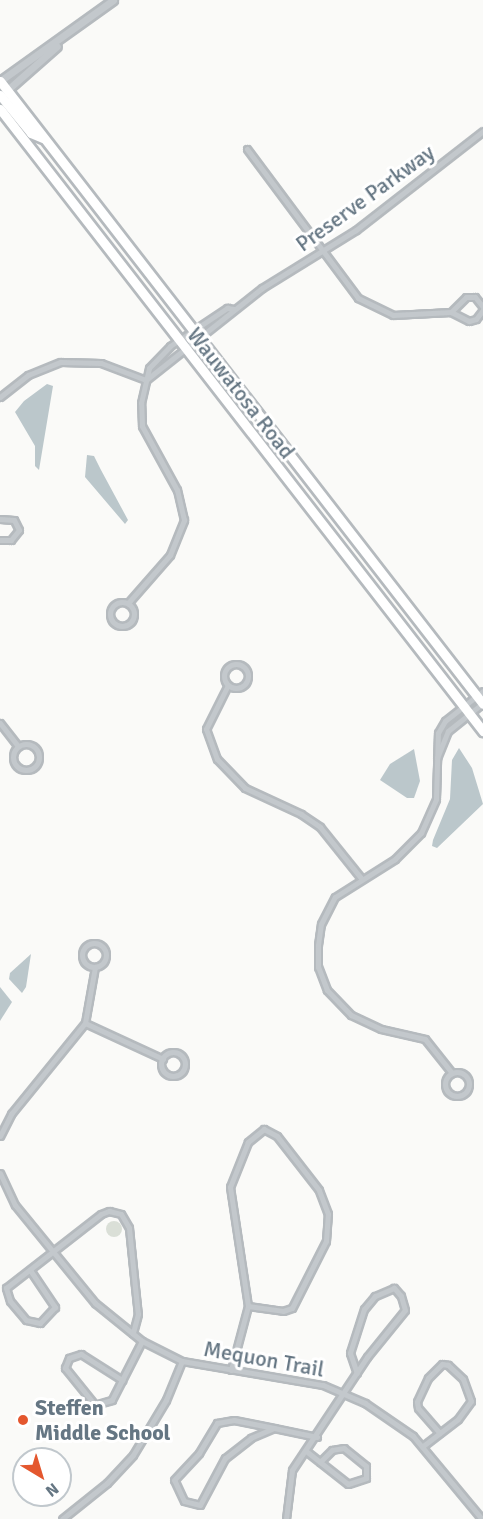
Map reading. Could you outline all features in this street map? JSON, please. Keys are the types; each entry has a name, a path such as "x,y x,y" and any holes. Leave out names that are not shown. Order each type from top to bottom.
{"main road":[{"name":"Wauwatosa Road","path":"0,81 2,93 45,139 193,331 479,693 483,704"},
{"name":"Wauwatosa Road","path":"0,109 483,731"}],"street":[{"path":"2,93 63,39 113,0"},
{"path":"0,81 63,39"},
{"name":"Preserve Parkway","path":"146,380 230,317 234,309 323,251 483,131"},
{"path":"247,149 347,287 376,309 393,315 451,312 469,321 476,320 483,308 475,297 466,297 451,312"},
{"name":"Preserve Parkway","path":"146,380 154,361 179,340 226,308 234,309"},
{"path":"0,398 28,375 61,363 101,363 146,380 141,403 142,426 177,490 184,519 170,555 129,603"},
{"path":"0,518 14,520 18,530 11,540 0,540"},
{"path":"119,602 129,603 134,611 131,621 125,626 113,623 111,607 119,602"},
{"path":"228,686 239,688 246,684 248,673 243,666 231,665 225,670 228,686 206,729 217,759 245,788 301,814 321,827 361,878"},
{"path":"437,760 448,731 479,693"},
{"path":"452,1073 425,1039 365,1023 351,1015 327,990 318,967 321,924 335,897 361,878 395,859 422,833 436,799 438,733 466,709 483,704"},
{"path":"0,723 18,746"},
{"path":"30,745 37,749 39,758 33,768 21,769 14,763 13,755 18,746 30,745"},
{"path":"94,943 105,952 102,964 95,967 84,963 81,956 86,946 94,943"},
{"path":"0,1137 11,1114 85,1023 95,967"},
{"path":"85,1023 163,1059 176,1053 184,1061 184,1069 176,1076 168,1075 162,1066 163,1059"},
{"path":"452,1073 463,1073 468,1079 467,1090 461,1095 454,1095 446,1087 452,1073"},
{"path":"231,1370 248,1306 230,1187 248,1142 264,1129 277,1136 319,1190 328,1214 326,1240 292,1308 283,1311 248,1306"},
{"name":"Mequon Trail","path":"0,1173 15,1205 95,1303 142,1341 183,1360 300,1380 345,1393 397,1422 423,1446 482,1519"},
{"path":"30,1270 56,1307 40,1323 26,1320 6,1294 6,1288 101,1214 109,1211 121,1214 129,1228 138,1314 133,1333"},
{"path":"286,1519 288,1478 357,1372 405,1310 401,1296 394,1288 375,1296 364,1309 350,1353 357,1372"},
{"path":"122,1380 81,1354 69,1358 64,1368 95,1405 112,1400 142,1341"},
{"path":"62,1519 107,1483 133,1455 166,1400 183,1360"},
{"path":"423,1446 440,1433 465,1412 471,1401 464,1379 448,1365 442,1364 428,1378 417,1402 418,1408 440,1433"},
{"path":"274,1428 251,1438 225,1458 200,1505 184,1501 174,1480 199,1452 217,1423 234,1420 274,1428 316,1437"},
{"path":"306,1451 320,1462 348,1484 366,1478 366,1466 344,1448 332,1450 320,1462"},
{"path":"281,1519 286,1509"}],"shaded area":[{"path":"47,384 53,386 39,470 35,466 35,446 15,412 24,401"},
{"path":"87,455 94,456 128,520 125,524 85,477"},
{"path":"459,748 472,768 483,804 437,848 432,846 433,840 450,799 452,760"},
{"path":"414,749 420,781 414,798 407,798 380,780 390,764"},
{"path":"31,954 26,987 22,993 9,979 10,973"},
{"path":"0,987 12,1002 0,1021"},
{"path":"114,1221 120,1223 122,1229 120,1235 114,1237 108,1235 106,1229 108,1223"}],"place":[{"name":"Steffen Middle School","path":"23,1420"}]}
